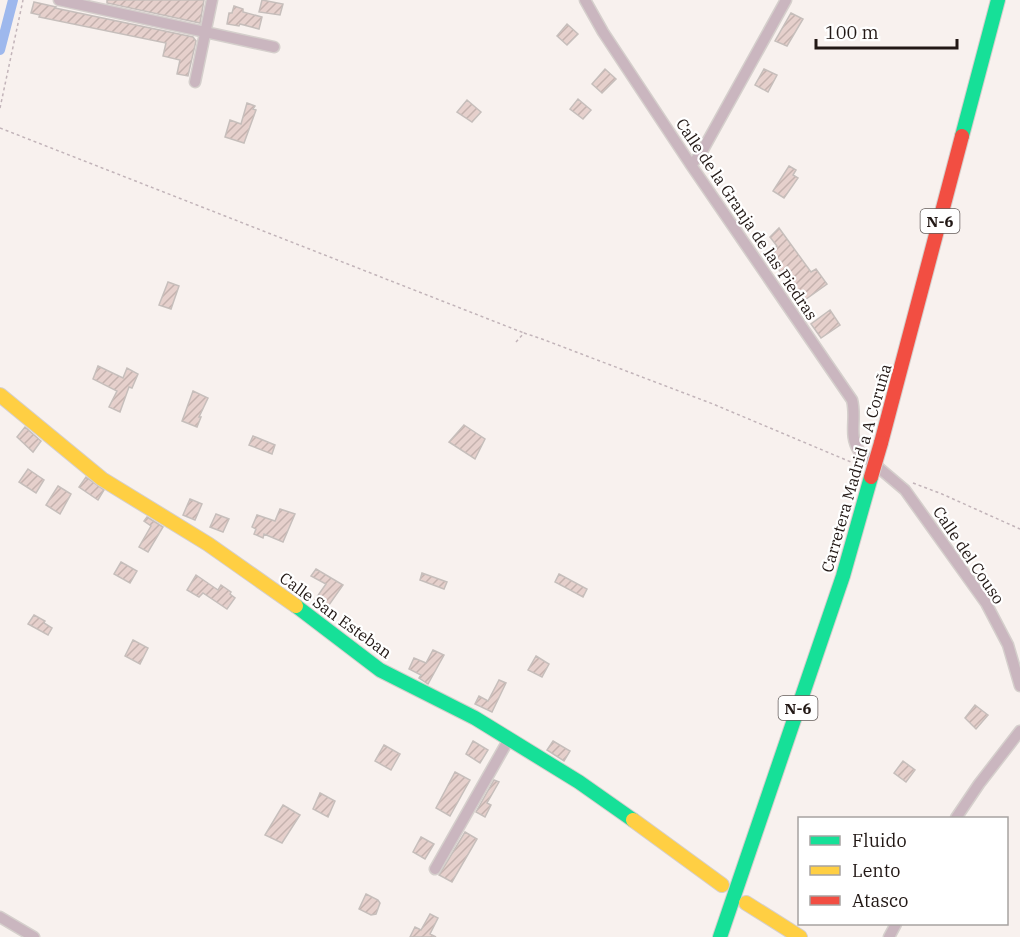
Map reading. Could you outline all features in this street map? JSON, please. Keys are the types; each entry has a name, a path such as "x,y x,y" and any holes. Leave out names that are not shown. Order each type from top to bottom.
{"main road":[{"name":"Carretera Madrid a A Coruña","path":"720,937 843,576 881,443 998,0"},
{"name":"Calle San Esteban","path":"0,395 102,479 208,544 326,627 380,670 475,718 579,782 722,885"},
{"path":"746,903 800,937"}],"street":[{"path":"58,0 90,3 273,47"},
{"path":"195,82 212,0"},
{"name":"Calle de la Granja de las Piedras","path":"585,0 603,32 691,165 852,400 855,411 852,433 854,445 865,458"},
{"path":"691,165 700,155 786,0"},
{"name":"Calle del Couso","path":"865,458 905,490 987,603 1008,645 1020,686"},
{"path":"957,817 1020,730"},
{"path":"435,869 509,739"},
{"path":"0,917 34,937"}],"path":[{"path":"0,108 23,0"},
{"path":"0,128 524,333 713,404 858,466 865,458"},
{"path":"516,342 524,333"},
{"path":"909,482 942,494 1020,530"}],"building":[{"path":"107,0 204,0 200,23 107,3"},
{"path":"262,0 283,4 280,15 259,12"},
{"path":"34,2 193,37 196,41 188,76 177,74 180,60 163,56 166,43 39,17 40,15 31,13"},
{"path":"234,6 243,9 243,12 262,17 259,29 240,24 239,26 227,24 229,13 232,13"},
{"path":"791,13 803,19 787,46 775,41"},
{"path":"567,24 578,34 567,45 557,36"},
{"path":"605,69 616,79 602,93 592,84"},
{"path":"764,69 777,75 768,92 755,85"},
{"path":"578,99 591,110 583,119 570,109"},
{"path":"467,100 481,112 472,122 457,112"},
{"path":"247,103 255,106 253,109 256,110 244,143 225,137 230,120 241,124"},
{"path":"789,166 796,170 793,175 798,178 784,198 773,191"},
{"path":"779,228 811,272 816,269 827,284 802,302 767,253 777,246 770,237"},
{"path":"168,282 179,286 171,309 159,305"},
{"path":"830,310 840,325 821,338 811,324"},
{"path":"98,366 123,378 127,368 138,374 132,388 129,387 120,412 109,407 117,391 93,379"},
{"path":"193,391 208,398 197,427 182,421"},
{"path":"464,425 485,439 475,459 449,442"},
{"path":"25,427 41,441 33,452 17,437"},
{"path":"253,436 275,445 272,454 249,445"},
{"path":"28,469 44,480 36,493 19,482"},
{"path":"86,477 104,490 98,500 79,487"},
{"path":"58,486 71,494 60,514 46,505"},
{"path":"190,499 202,504 195,520 183,515"},
{"path":"280,509 295,514 283,542 264,534 263,538 254,534 256,529 252,527 257,515 275,521"},
{"path":"216,514 229,519 223,532 210,527"},
{"path":"147,517 163,527 148,552 139,547 151,526 144,521"},
{"path":"121,562 137,571 130,583 114,574"},
{"path":"316,569 343,585 324,612 312,604 326,584 311,576"},
{"path":"422,573 447,582 444,589 420,580"},
{"path":"559,574 587,589 583,597 555,582"},
{"path":"196,575 218,590 221,585 231,592 230,594 235,598 227,609 203,593 199,597 187,590"},
{"path":"34,615 52,628 48,635 28,624"},
{"path":"133,640 148,648 140,664 125,656"},
{"path":"433,650 444,655 428,684 419,678 421,675 409,669 414,658 426,663"},
{"path":"536,656 549,664 542,677 528,670"},
{"path":"499,680 506,683 492,712 475,704 479,696 488,701"},
{"path":"975,705 988,715 976,729 965,718"},
{"path":"473,741 488,750 480,763 466,754"},
{"path":"553,741 570,751 564,761 547,750"},
{"path":"384,745 400,754 391,770 375,761"},
{"path":"903,761 915,770 906,782 894,773"},
{"path":"455,772 470,780 450,816 436,808"},
{"path":"494,780 499,782 487,803 491,805 485,817 476,812"},
{"path":"320,793 335,801 328,817 313,809"},
{"path":"283,805 300,815 282,843 265,835"},
{"path":"465,832 477,839 452,882 439,875"},
{"path":"421,837 434,844 425,859 413,852"},
{"path":"366,894 380,903 376,914 371,915 359,909"},
{"path":"430,914 438,918 430,934 436,937 410,937 415,927 421,930"}],"waterway":[{"path":"0,50 13,0"}],"traffic: fast":[{"path":"962,136 998,0"},
{"path":"720,937 843,576 871,477"},
{"path":"296,606 380,670 475,718 579,782 633,820"}],"traffic: slow":[{"path":"0,395 102,479 208,544 296,606"},
{"path":"633,820 722,885"},
{"path":"746,903 800,937"}],"traffic: jam":[{"path":"881,443 962,136"},
{"path":"871,477 881,443"}]}
